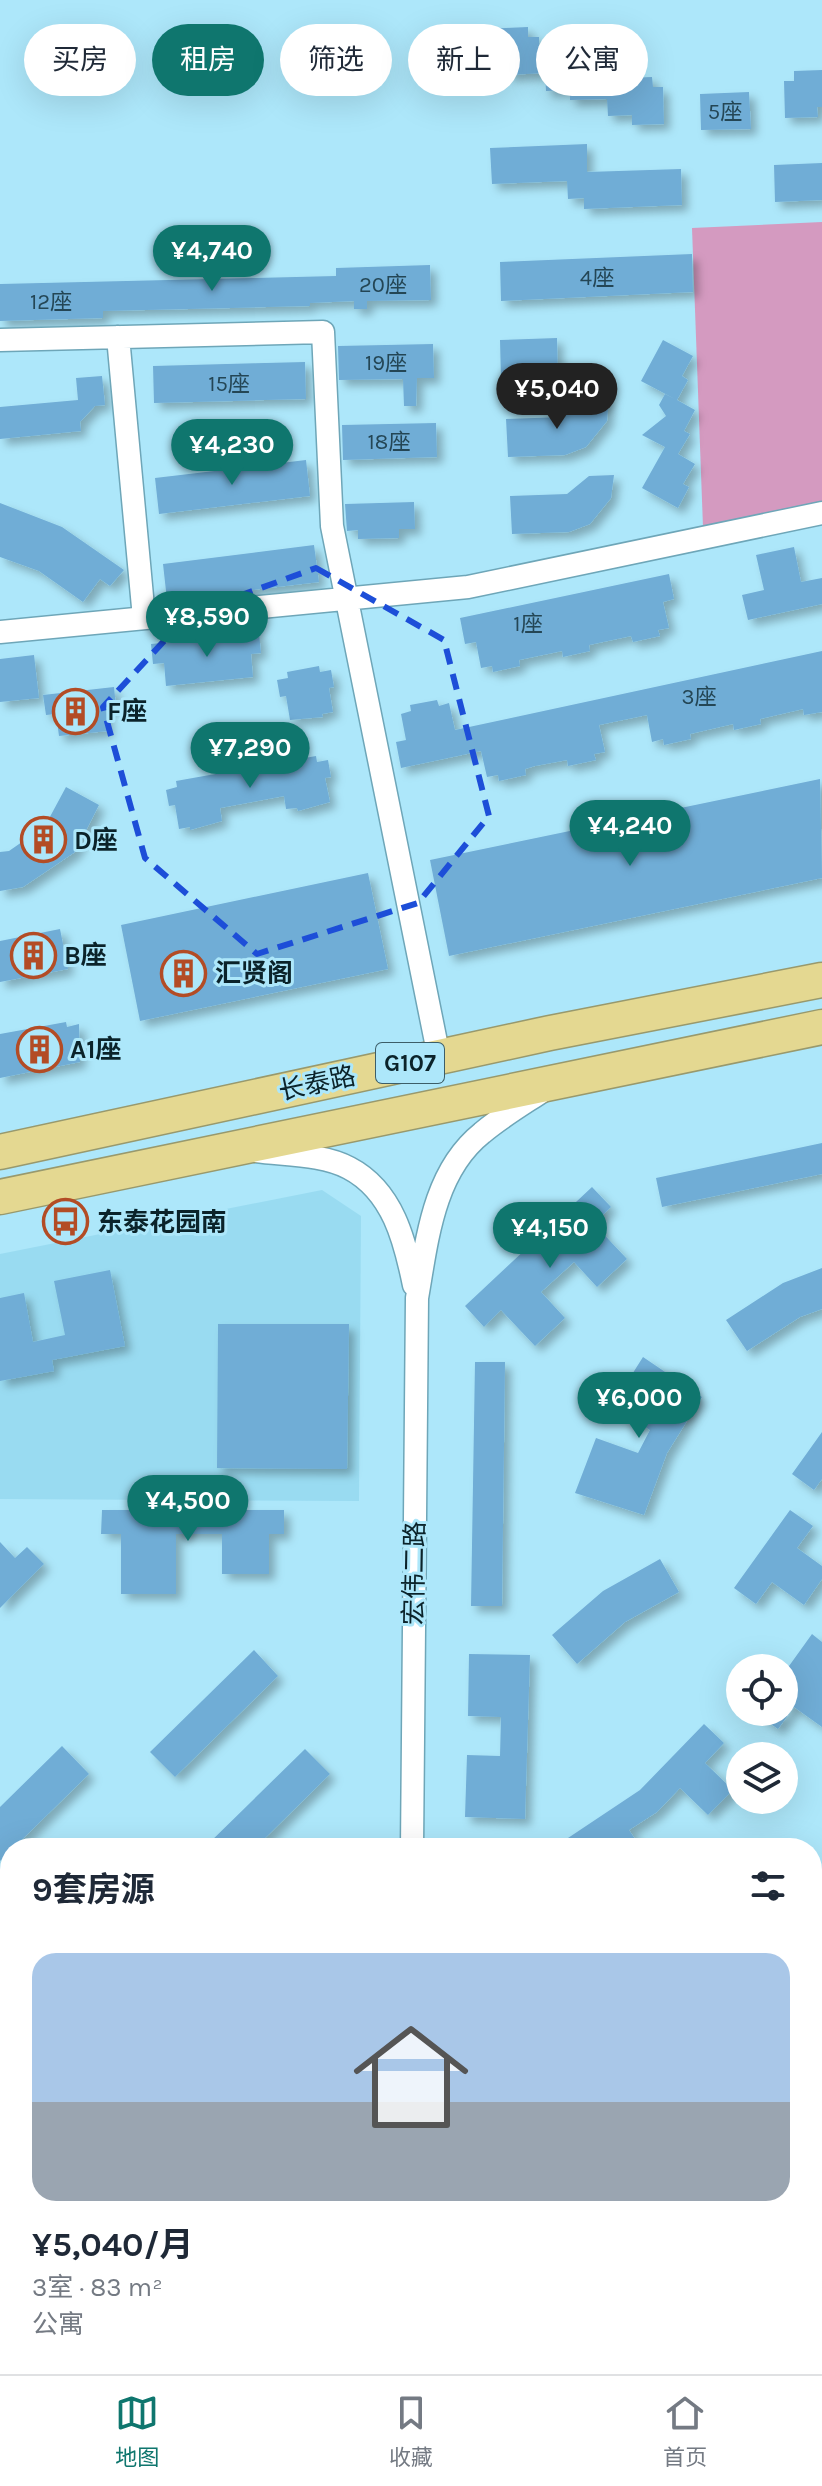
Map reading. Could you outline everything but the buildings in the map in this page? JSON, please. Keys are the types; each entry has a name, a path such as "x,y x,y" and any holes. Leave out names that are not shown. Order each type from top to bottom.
{"highway":[{"name":"长泰路","path":"0,1152 439,1057 822,980"},
{"name":"长泰路","path":"0,1197 822,1027"}],"street":[{"path":"0,340 323,332 332,526 439,1057"},
{"path":"118,337 144,618"},
{"path":"0,632 468,587 822,513"},
{"path":"417,1298 432,1215 459,1158 480,1135 556,1082"},
{"path":"231,1148 324,1160 349,1168 370,1184 394,1215 406,1244 417,1298"},
{"name":"宏伟二路","path":"412,1838 417,1298"}],"highlighted area":[{"path":"316,568 444,640 489,816 418,903 257,954 145,858 103,707 189,614"}],"shaded area":[{"path":"822,222 822,502 703,527 692,228"},
{"path":"322,1190 361,1216 359,1501 0,1499 0,1254"}],"place":[{"name":"F座","path":"76,711"},
{"name":"D座","path":"43,840"},
{"name":"B座","path":"33,955"},
{"name":"汇贤阁","path":"184,973"},
{"name":"A1座","path":"39,1049"},
{"name":"东泰花园南","path":"66,1222"}]}
